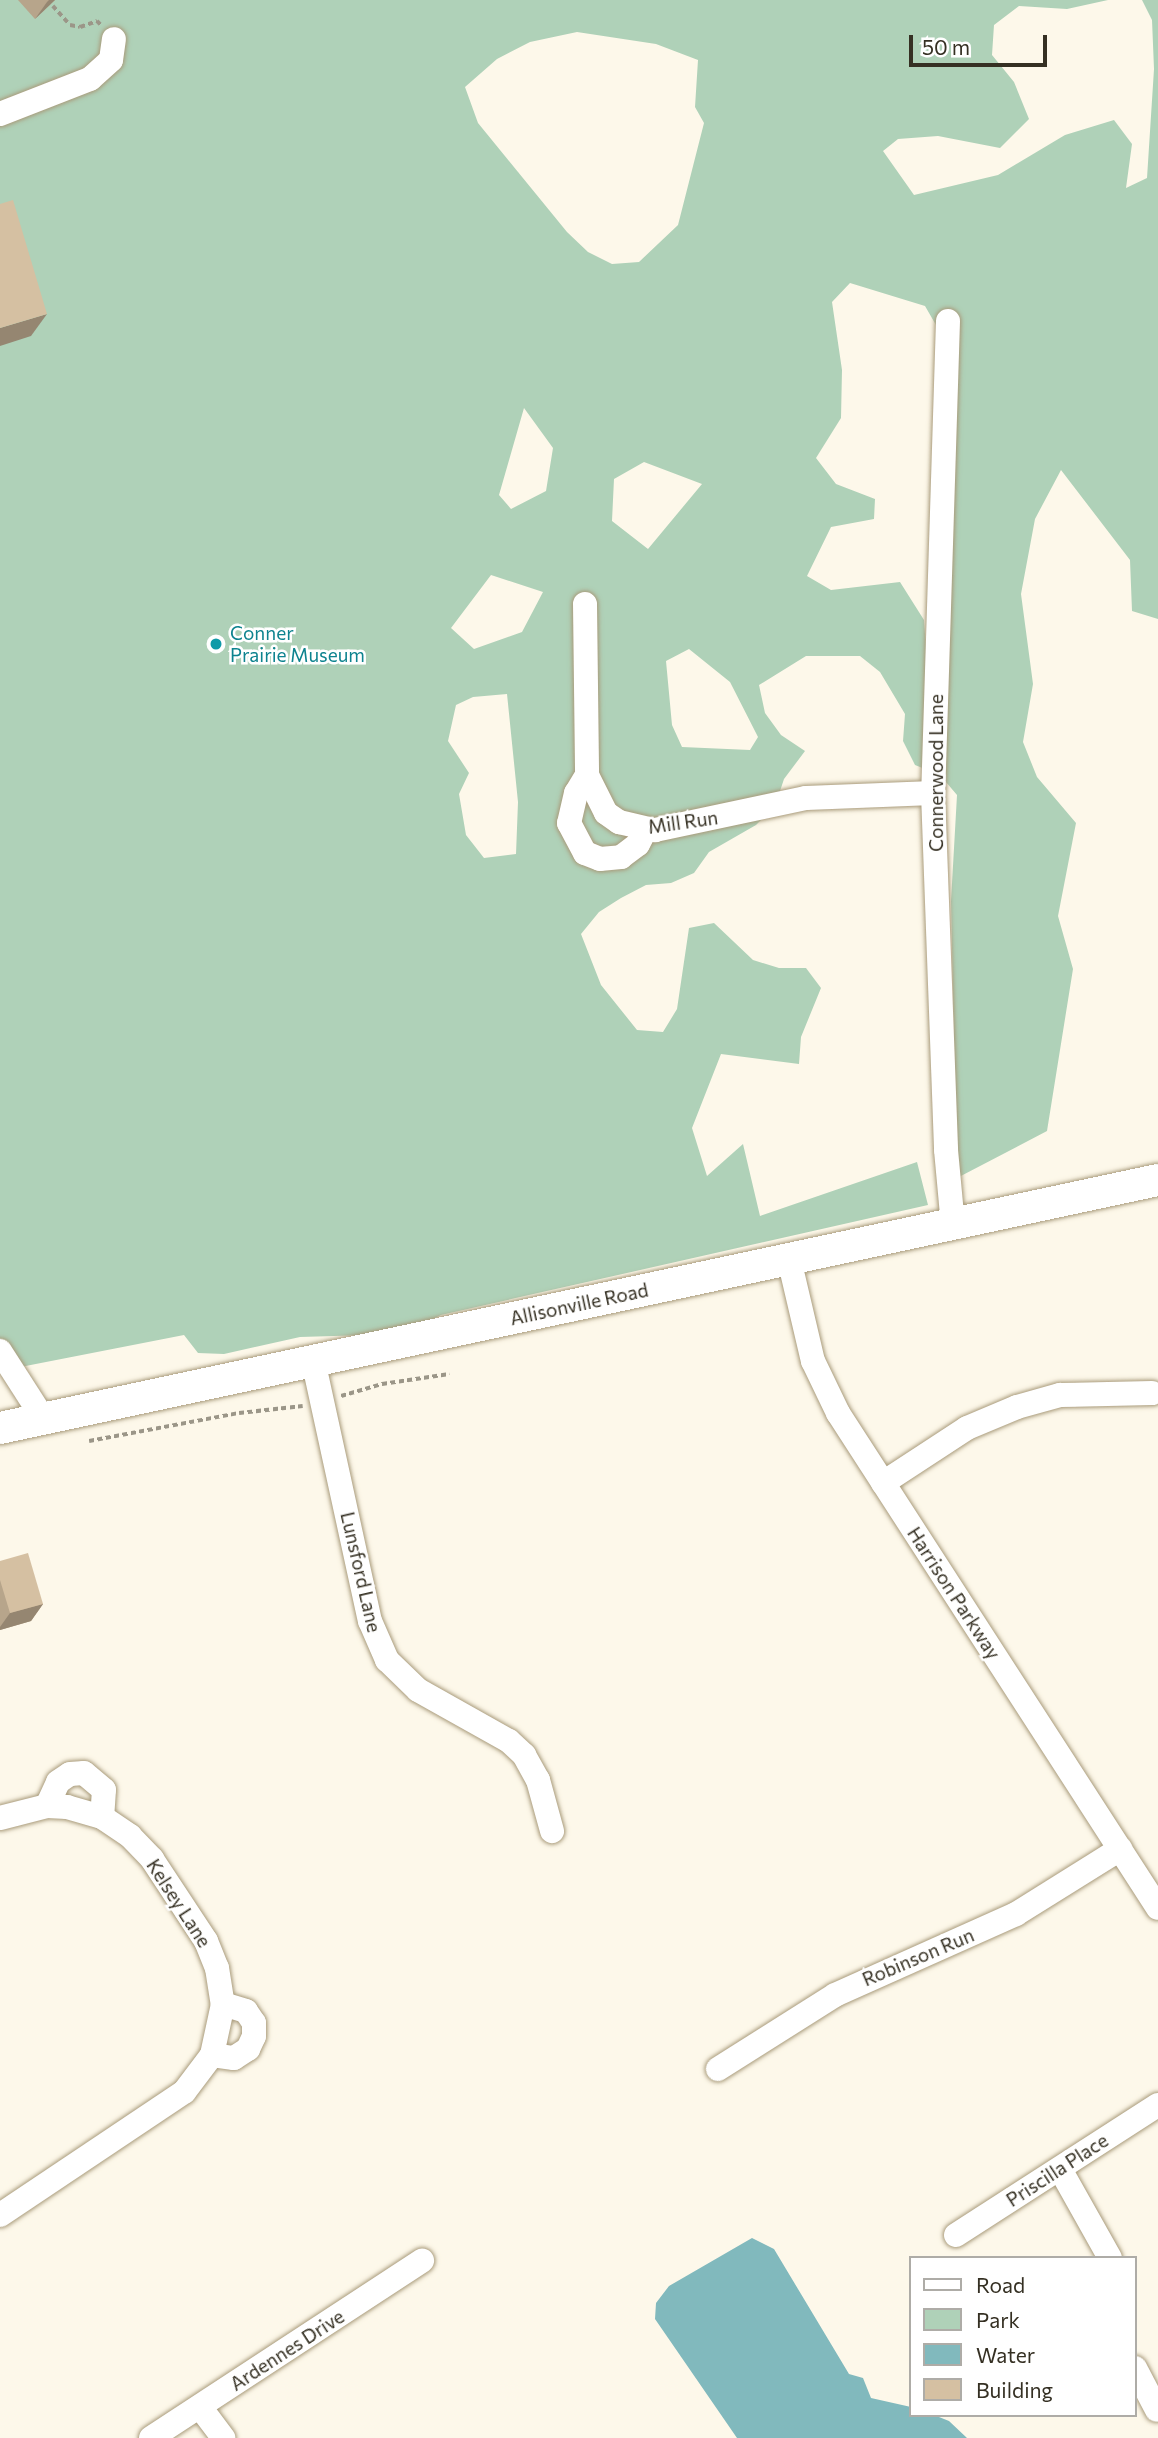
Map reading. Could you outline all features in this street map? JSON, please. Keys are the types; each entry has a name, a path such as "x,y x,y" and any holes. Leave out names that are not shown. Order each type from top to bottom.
{"main road":[{"name":"Allisonville Road","path":"0,1427 1158,1180"}],"street":[{"path":"0,114 65,92 96,76 111,60 114,39"},
{"name":"Connerwood Lane","path":"948,321 933,793 946,1150 953,1225"},
{"name":"Mill Run","path":"585,604 587,775 606,813 619,822 646,829 685,826 806,798 933,793"},
{"path":"587,775 576,793 569,823 585,853 600,859 621,858 638,844 646,829"},
{"name":"Harrison Parkway","path":"789,1259 820,1379 883,1483 1158,1908"},
{"path":"0,1351 43,1418"},
{"name":"Lunsford Lane","path":"313,1360 370,1621 387,1660 418,1690 509,1741 524,1755 538,1780 552,1832"},
{"path":"883,1483 967,1429 1017,1407 1072,1394 1152,1393"},
{"path":"47,1806 58,1782 70,1774 84,1773 104,1790 102,1817"},
{"name":"Kelsey Lane","path":"0,1818 47,1806 102,1817 142,1847 194,1922 214,1959 223,2004 212,2055 172,2103 0,2215"},
{"name":"Robinson Run","path":"719,2070 835,1995 1016,1914 1119,1849"},
{"path":"212,2055 234,2058 248,2049 254,2036 254,2023 246,2011 223,2004"},
{"name":"Priscilla Place","path":"956,2235 1158,2105"},
{"path":"1060,2169 1109,2256"},
{"name":"Ardennes Drive","path":"151,2438 422,2262"},
{"path":"1137,2372 1157,2410"},
{"path":"200,2407 223,2438"}],"path":[{"path":"53,6 70,25 80,27 97,21 114,39"},
{"path":"339,1395 449,1374"},
{"path":"89,1441 306,1404"}],"green space":[{"path":"0,0 1108,0 1067,9 1019,6 994,25 992,55 1014,82 1029,119 1000,148 938,136 898,139 883,151 914,195 998,175 1065,135 1114,120 1132,144 1126,188 1147,178 1154,69 1152,20 1142,0 1158,0 1158,619 1132,611 1130,560 1061,470 1035,519 1021,594 1033,684 1023,742 1037,777 1076,823 1058,916 1073,969 1047,1131 957,1178 951,901 957,795 940,775 915,765 903,741 905,714 880,672 860,656 806,656 759,685 765,713 781,735 805,751 784,779 775,806 756,825 709,852 694,873 671,883 646,885 621,898 599,912 581,934 601,985 637,1030 663,1032 677,1009 689,928 714,923 753,960 779,968 806,968 821,988 801,1037 799,1064 721,1054 692,1128 707,1176 743,1144 760,1216 917,1162 928,1205 441,1315 401,1334 300,1337 224,1354 198,1353 184,1335 0,1371","holes":["577,32 656,44 698,60 695,107 704,123 678,225 639,262 612,264 588,252 567,232 478,123 465,87 497,59 530,42","850,283 925,306 940,332 926,647 924,620 900,582 831,590 807,576 831,527 874,519 875,499 836,484 816,458 841,418 842,370 832,302","524,408 553,448 546,491 511,509 499,495","644,462 702,484 648,549 612,521 614,479","491,575 543,592 522,632 474,649 451,628","689,649 730,682 758,737 750,750 682,747 672,725 666,661","507,694 518,802 516,854 484,858 466,835 459,794 469,773 448,741 456,705 473,697"]}],"water":[{"path":"752,2238 774,2249 849,2374 863,2378 871,2398 909,2407 909,2417 939,2417 949,2421 967,2438 737,2438 655,2319 656,2303 669,2286"}],"building":[{"path":"13,200 47,314 0,328 0,204"},
{"path":"28,1553 43,1604 10,1613 0,1580 0,1561"}],"place":[{"name":"Conner Prairie Museum","path":"216,644"}]}
